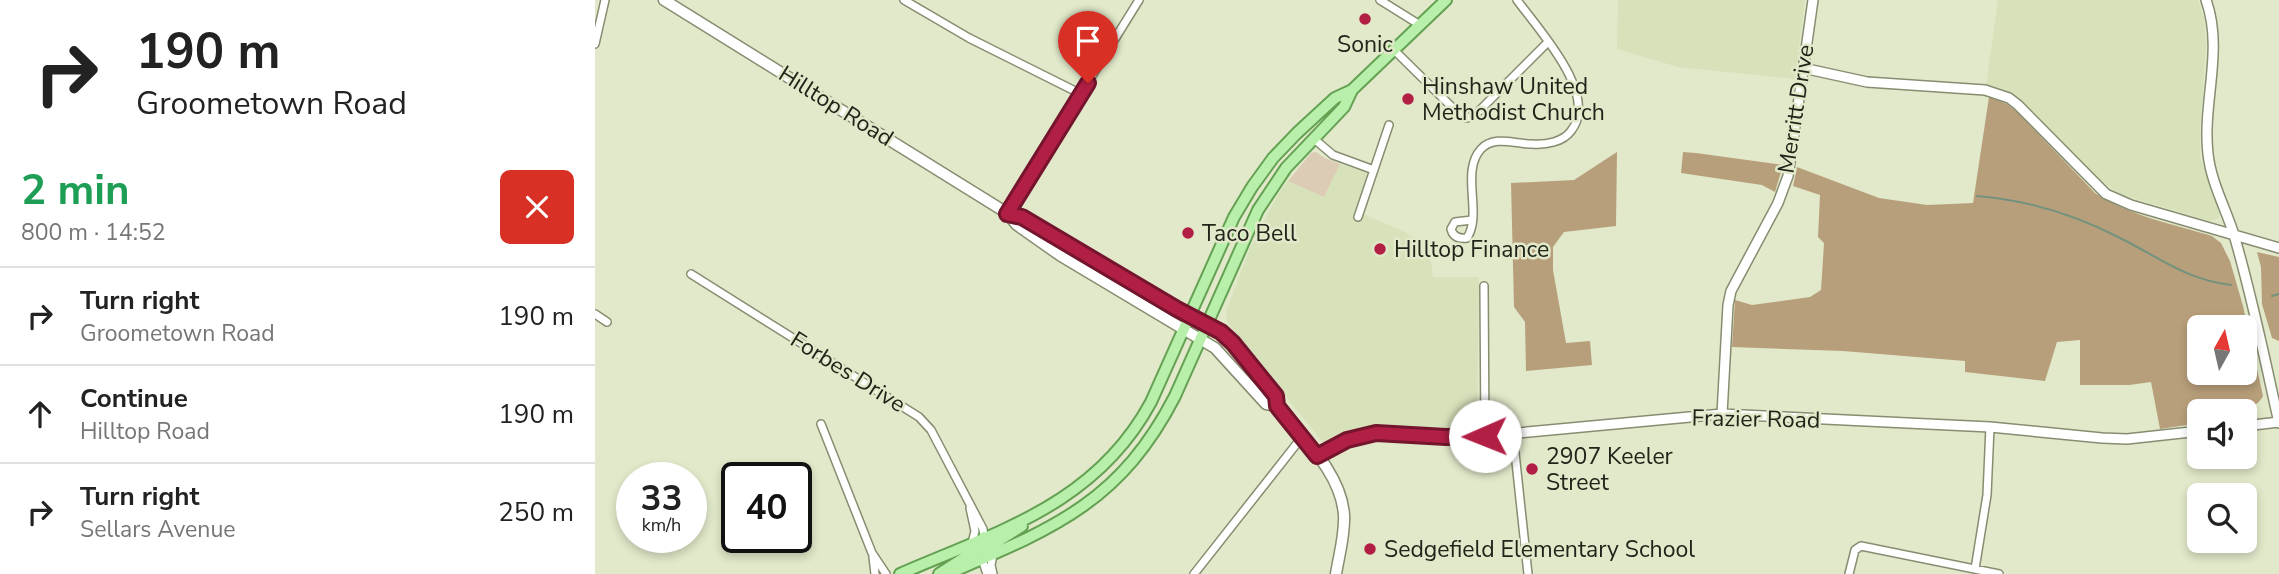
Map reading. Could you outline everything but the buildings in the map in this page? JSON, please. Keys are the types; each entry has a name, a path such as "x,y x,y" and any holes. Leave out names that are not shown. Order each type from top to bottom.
{"main road":[{"name":"Hilltop Road","path":"664,0 1007,214 1017,225 1061,256 1201,338 1221,353 1266,404 1277,406 1276,396 1221,332 1022,217 1007,214"},
{"path":"982,559 990,546 1069,495 1093,476 1125,441 1151,402 1234,217 1262,172 1285,145 1335,98 1352,90 1446,0"},
{"path":"947,574 1035,536 1066,519 1093,501 1118,478 1160,426 1258,210 1286,169 1344,107 1352,90"},
{"path":"1277,406 1335,482 1343,508 1343,534 1336,574"},
{"path":"900,574 1041,512"},
{"path":"939,574 978,549 985,537"}],"street":[{"path":"595,44 605,0"},
{"path":"904,0 969,38 1081,94"},
{"path":"1007,214 1139,0"},
{"path":"1380,0 1420,24"},
{"path":"1472,219 1473,168 1481,149 1489,143 1499,141 1531,144 1554,142 1568,135 1579,117 1578,93 1567,68 1517,0"},
{"name":"Merritt Drive","path":"1721,414 1729,299 1737,277 1778,202 1788,176 1813,0"},
{"path":"2206,0 2212,22 2213,43 2207,129 2208,154 2234,235 2279,422 2257,425"},
{"path":"1394,50 1461,117 1467,118 1474,116 1548,42"},
{"path":"1803,68 1867,82 1999,93 2018,104 2106,194 2131,205 2279,248"},
{"path":"1358,217 1389,125"},
{"path":"1314,138 1333,155 1374,170"},
{"name":"Forbes Drive","path":"691,274 919,417 931,430 985,537"},
{"path":"1484,286 1485,436"},
{"path":"595,314 607,322"},
{"name":"Frazier Road","path":"1317,456 1347,440 1376,433 1485,436 1721,414 1990,427 2127,439 2187,432"},
{"path":"821,424 872,552 886,574"},
{"path":"1975,569 1987,495 1990,427"},
{"path":"1513,434 1528,574"},
{"path":"1194,574 1302,437"},
{"name":"Forbes Drive","path":"969,504 975,531 972,543"},
{"path":"1849,574 1854,550 1861,546 1999,574"},
{"path":"872,552 876,574"},
{"path":"993,554 993,574"},
{"path":"982,559 987,574"}],"shaded area":[{"path":"1618,0 1805,0 1795,79 1678,67 1617,49"},
{"path":"1998,0 2198,0 2204,18 2206,47 2200,157 2220,214 2218,219 2209,221 2120,194 2093,176 2019,98 2000,88 1986,85"},
{"path":"1989,97 2007,104 2095,193 2137,214 2212,236 2221,243 2230,261 2245,315 2187,315 2187,385 2257,385 2257,369 2263,396 2257,404 2257,399 2187,399 2187,425 2160,429 2151,382 2080,385 2080,340 2057,342 2045,381 1965,372 1965,361 1843,351 1732,347 1735,300 1752,305 1810,297 1821,290 1824,243 1818,237 1820,195 1793,186 1797,167 1879,198 1927,205 1973,203"},
{"path":"1316,152 1340,164 1324,197 1288,181 1311,153"},
{"path":"1617,152 1616,226 1564,232 1553,247 1553,270 1566,343 1590,341 1592,365 1526,371 1525,322 1514,307 1511,183 1574,180"},
{"path":"1683,152 1783,165 1775,192 1762,185 1681,173"},
{"path":"1340,164 1367,175 1356,211 1403,231 1429,247 1433,277 1479,277 1477,430 1368,427 1324,443 1227,322 1226,312 1250,248 1279,193 1288,181 1324,197"},
{"path":"2257,252 2279,257 2279,341 2272,338 2262,304 2261,267"}],"waterway":[{"path":"1977,196 2015,201 2070,216 2187,273 2231,285"},
{"path":"2272,296 2279,294"}],"place":[{"name":"Sonic","path":"1365,19"},
{"name":"Hinshaw United Methodist Church","path":"1408,99"},
{"name":"Taco Bell","path":"1188,233"},
{"name":"Hilltop Finance","path":"1380,249"},
{"name":"2907 Keeler Street","path":"1532,469"},
{"name":"Sedgefield Elementary School","path":"1370,549"}],"route":[{"path":"1088,83 1007,214 1022,217 1224,334 1276,396 1277,406 1317,456 1347,440 1376,433 1485,436"}]}
